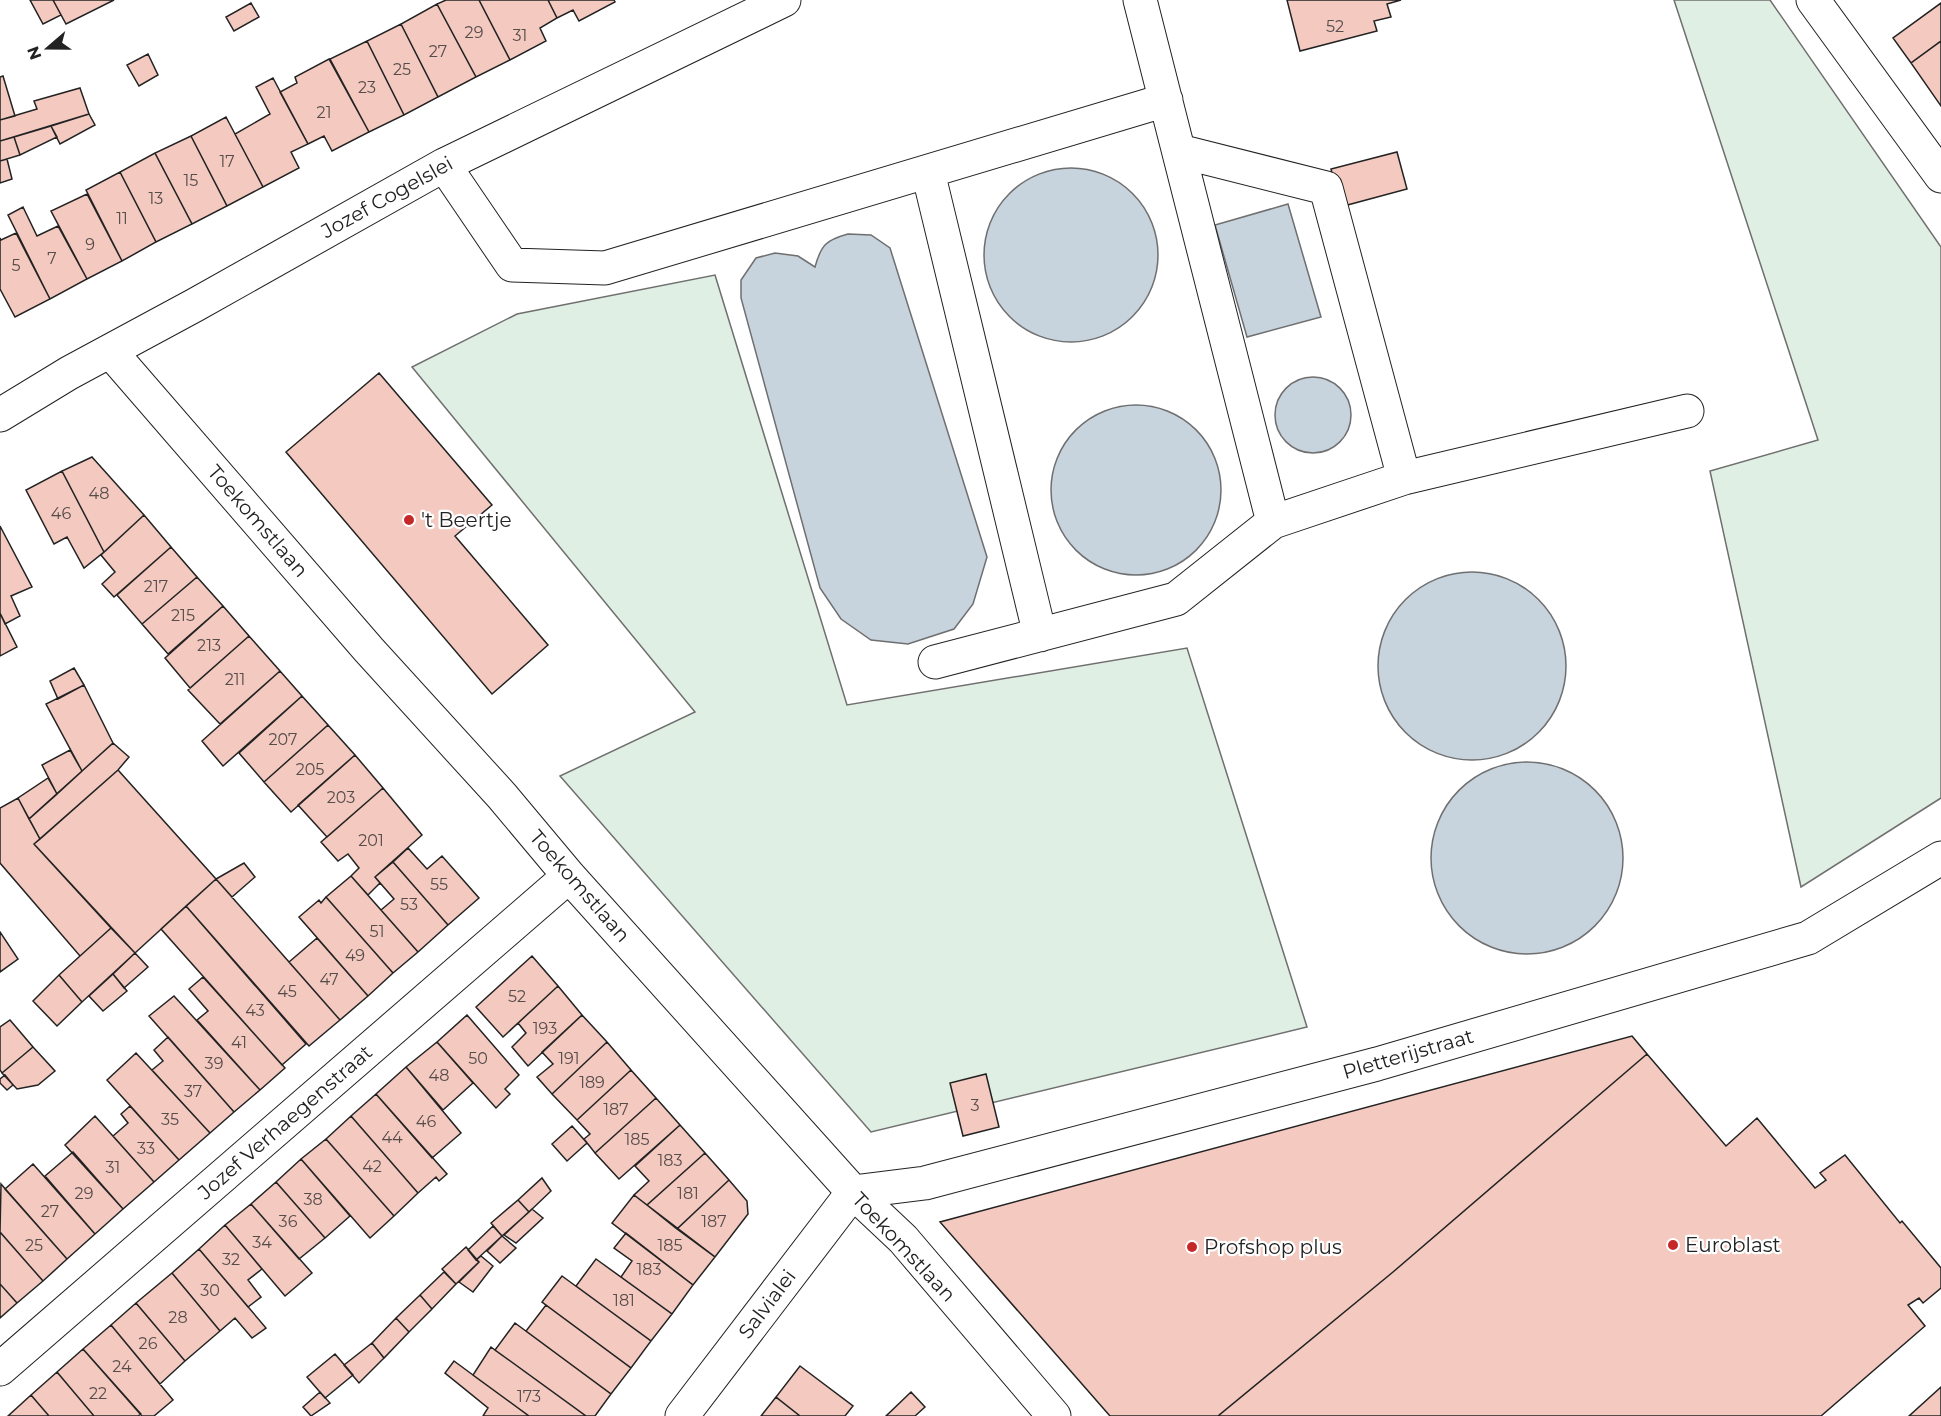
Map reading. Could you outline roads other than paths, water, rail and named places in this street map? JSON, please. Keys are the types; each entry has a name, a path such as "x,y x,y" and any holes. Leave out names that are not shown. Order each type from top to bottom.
{"street":[{"name":"Jozef Cogelslei","path":"0,415 69,373 444,165 784,0"},
{"path":"1140,0 1273,522"},
{"path":"1814,0 1941,176"},
{"path":"444,165 512,265 605,268 1166,100"},
{"path":"1179,151 1326,188 1404,478"},
{"path":"928,172 1040,635"},
{"name":"Toekomstlaan","path":"110,351 369,651 502,796 569,876 853,1192 903,1239 1054,1416"},
{"path":"935,662 1176,599 1273,522 1404,478 1687,411"},
{"name":"Pletterijstraat","path":"853,1192 925,1183 1355,1070 1808,938 1941,858"},
{"name":"Jozef Verhaegenstraat","path":"0,1369 569,876"},
{"name":"Salvialei","path":"682,1416 853,1192"}],"place":[{"name":"'t Beertje","path":"409,520"},
{"name":"Euroblast","path":"1673,1245"},
{"name":"Profshop plus","path":"1192,1247"}]}
